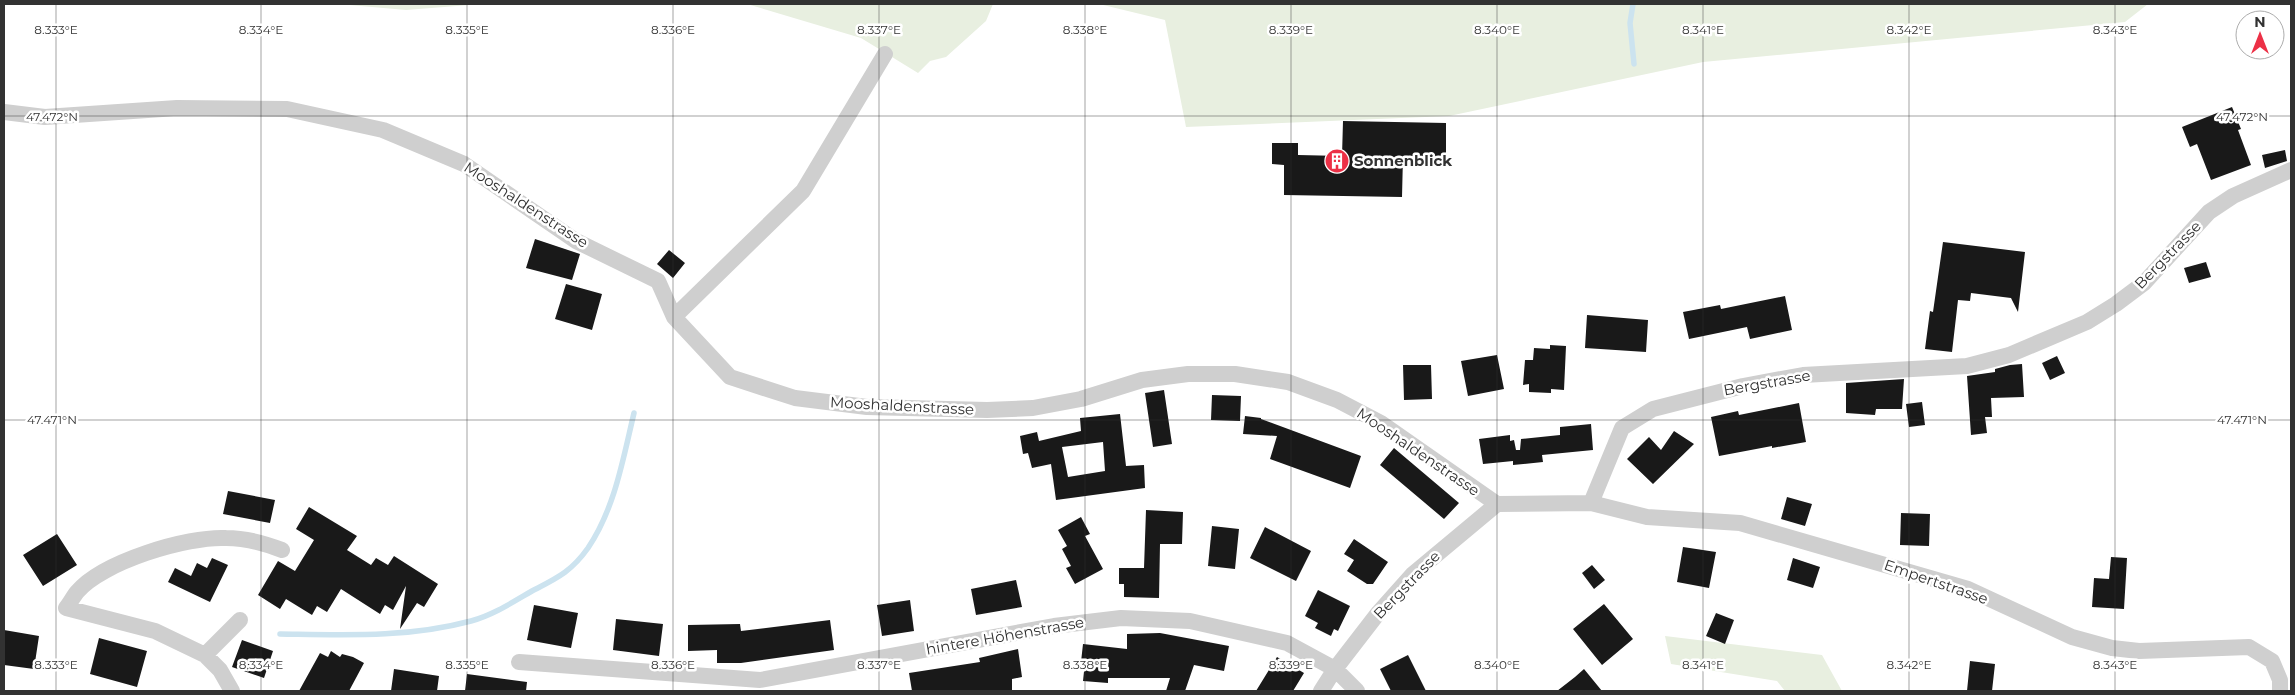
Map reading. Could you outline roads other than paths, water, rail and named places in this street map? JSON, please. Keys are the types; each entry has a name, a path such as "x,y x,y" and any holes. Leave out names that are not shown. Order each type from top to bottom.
{"street":[{"path":"674,317 803,191 886,54"},
{"name":"Mooshaldenstrasse","path":"4,112 45,116 177,108 287,109 383,130 464,164 576,241 658,280 674,317 730,377 795,398 866,407 987,410 1032,408 1081,399 1142,380 1188,374 1235,374 1288,382 1337,400 1381,423 1496,504"},
{"name":"Bergstrasse","path":"1592,503 1622,428 1653,409 1743,386 1802,375 1967,366 2009,355 2087,322 2116,304 2144,283 2209,212 2241,192 2291,170"},
{"path":"1496,504 1592,503"},
{"name":"Empertstrasse","path":"1592,503 1647,518 1740,523 1968,589 2072,636 2112,648 2140,651 2250,648 2272,661 2280,680 2280,691"},
{"name":"Bergstrasse","path":"1321,691 1335,669 1379,612 1412,576 1496,504"},
{"path":"232,691 220,670 205,655 155,631 66,608 78,591 94,578 129,560 182,542 225,538 259,542 282,550"},
{"name":"hintere Höhenstrasse","path":"519,662 760,680 1054,626 1122,618 1190,621 1287,643 1335,669 1357,691"},
{"path":"205,655 240,620"}],"waterway":[{"path":"1633,4 1630,23 1634,64"},
{"path":"280,634 400,633 447,626 471,621 503,608 556,578 576,563 597,533 612,500 634,413"}],"place":[{"name":"Sonnenblick","path":"1337,161"}]}
